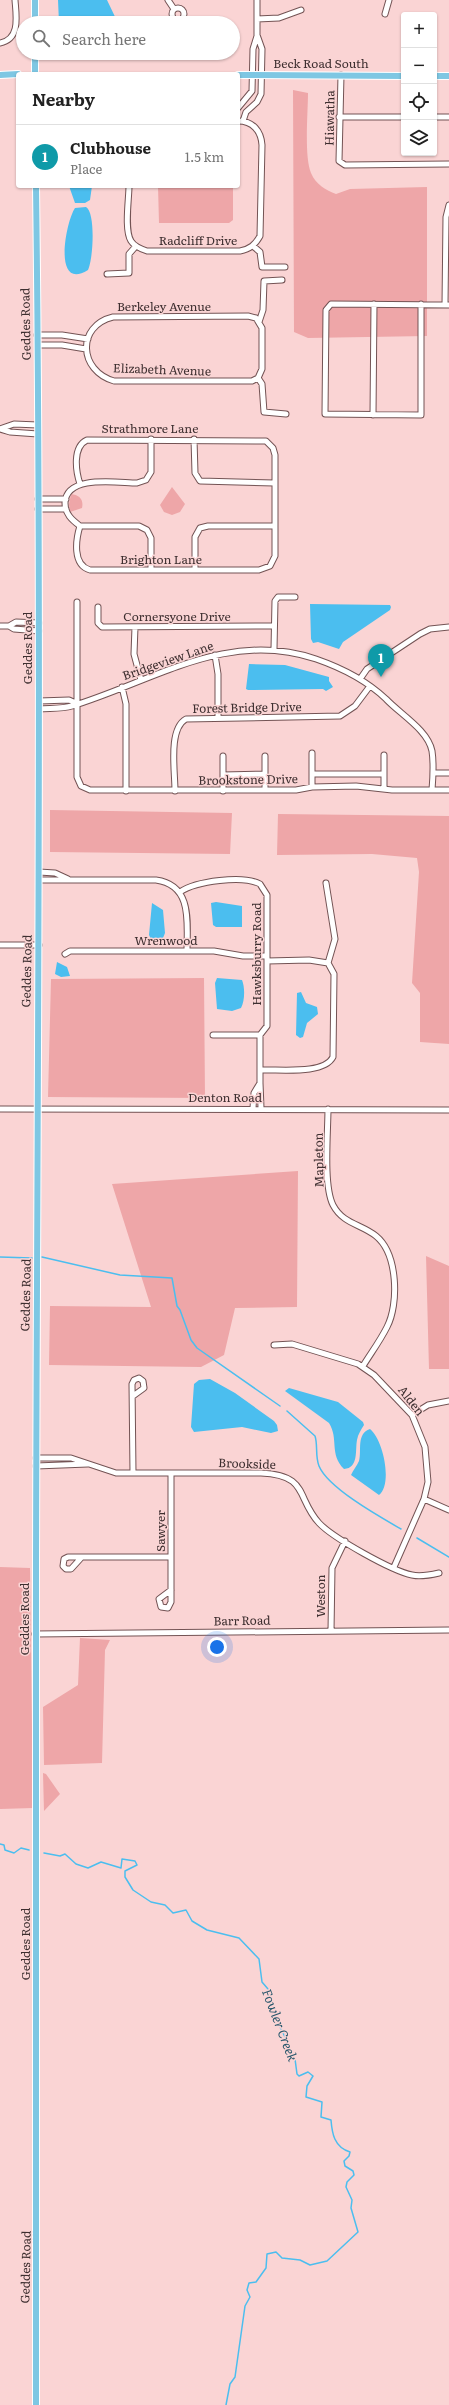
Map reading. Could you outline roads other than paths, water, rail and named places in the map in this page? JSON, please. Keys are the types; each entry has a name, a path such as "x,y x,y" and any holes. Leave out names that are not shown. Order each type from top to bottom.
{"main road":[{"path":"35,0 35,16"},
{"path":"35,60 35,72"},
{"path":"0,75 16,74"},
{"name":"Beck Road South","path":"240,75 401,76"},
{"path":"437,76 449,76"},
{"name":"Geddes Road","path":"36,188 38,344 39,945 35,1634 38,2120 36,2405"}],"street":[{"path":"0,42 10,38 15,31 15,0"},
{"path":"168,0 174,9"},
{"path":"240,106 252,94 253,49 257,35 257,0"},
{"path":"385,14 389,0"},
{"path":"257,19 280,18 301,10"},
{"path":"257,35 262,49 262,75 259,98 240,121 257,129 261,136 260,236 255,245 260,252 262,268 285,267"},
{"name":"Hiawatha","path":"340,75 339,161 345,165 449,164"},
{"path":"339,117 401,117"},
{"path":"437,117 449,117"},
{"path":"107,274 129,273 129,254 137,247 130,240 128,229 129,188"},
{"path":"422,304 421,415 325,414 326,310 331,304 422,304 447,305 446,217 449,205"},
{"name":"Radcliff Drive","path":"137,247 146,251 240,251 255,245"},
{"path":"282,280 264,281 263,310 257,320 262,328 262,369 258,378 262,384 264,412 286,414"},
{"path":"373,415 374,304"},
{"name":"Berkeley Avenue","path":"87,344 95,326 113,316 248,316 257,320"},
{"path":"37,335 62,335 87,344"},
{"path":"38,344 87,344"},
{"name":"Elizabeth Avenue","path":"87,344 88,360 96,372 114,381 248,382 258,378"},
{"path":"0,429 14,424 38,425"},
{"path":"0,429 10,432 38,434"},
{"name":"Strathmore Lane","path":"80,484 77,474 77,454 84,442 94,439 260,439 268,442 274,451 274,483"},
{"path":"151,439 151,472 146,480 138,483 80,484 73,487 66,504 71,519 80,526 139,526 146,528 151,538 151,570"},
{"path":"194,439 195,473 200,481 274,483 275,526 200,528 195,536 194,570"},
{"path":"38,499 66,504"},
{"path":"38,509 66,504"},
{"name":"Brighton Lane","path":"80,526 77,533 78,558 87,569 259,570 270,566 275,556 275,526"},
{"path":"274,649 276,599 295,597"},
{"path":"39,701 69,700 78,704 77,602"},
{"name":"Cornersyone Drive","path":"98,606 98,622 100,626 274,626"},
{"path":"0,626 9,626 16,622 39,623"},
{"path":"9,626 14,629 39,631"},
{"path":"135,627 134,654 141,680"},
{"path":"360,679 367,669 420,634 430,629 449,627"},
{"name":"Bridgeview Lane","path":"39,709 72,706 215,654 240,650 274,649 309,656 337,666 360,679 370,686 424,736 432,749 432,790"},
{"path":"215,654 218,674 218,717"},
{"name":"Forest Bridge Drive","path":"175,791 174,737 178,726 190,718 340,716 356,706 370,686"},
{"path":"122,687 126,704 126,790"},
{"name":"Brookstone Drive","path":"78,704 77,777 81,786 87,790 223,791 296,790 312,787 384,788 392,790 449,790"},
{"path":"312,753 312,787"},
{"path":"384,754 384,788"},
{"path":"223,756 223,791"},
{"path":"265,756 265,790"},
{"path":"433,773 449,773"},
{"path":"223,774 265,774"},
{"path":"312,774 384,774"},
{"path":"39,872 55,873 69,880"},
{"path":"39,880 156,880 169,884 180,892 187,909 187,951"},
{"name":"Hawksburry Road","path":"180,892 204,882 250,881 260,884 267,895 267,1026 260,1035 261,1108"},
{"path":"260,1070 317,1069 324,1067 332,1061 334,1053 334,974 328,963 335,939 326,883"},
{"path":"0,945 39,945"},
{"name":"Wrenwood","path":"65,954 70,951 187,951 267,959 314,960 328,963"},
{"path":"213,1035 260,1035"},
{"name":"Hawksburry Road","path":"253,1108 254,1093 260,1083"},
{"name":"Denton Road","path":"0,1109 261,1108 449,1110"},
{"name":"Mapleton","path":"328,1109 328,1185 330,1199 339,1214 345,1220 373,1234 384,1244 389,1253 393,1269 393,1304 390,1319 362,1366"},
{"name":"Alden","path":"274,1345 292,1344 343,1358 362,1366 396,1396 412,1415 423,1438 428,1461 424,1499 394,1567"},
{"path":"133,1396 133,1473"},
{"path":"412,1415 428,1405 449,1401"},
{"name":"Brookside","path":"36,1458 71,1458 111,1472 262,1473 279,1475 288,1478 302,1491 319,1523 345,1541 394,1567 416,1576 439,1573"},
{"name":"Brookside","path":"36,1466 88,1464"},
{"name":"Sawyer","path":"171,1473 171,1590"},
{"path":"424,1499 449,1510"},
{"name":"Weston","path":"331,1631 331,1573 333,1562 345,1541"},
{"path":"81,1558 171,1557"},
{"name":"Barr Road","path":"35,1634 449,1630"}],"water":[{"path":"58,0 107,0 115,16 59,16"},
{"path":"70,188 92,188 90,200 85,203 75,203"},
{"path":"86,207 91,218 93,237 90,265 88,270 77,274 70,271 66,263 66,239 71,215 75,208"},
{"path":"310,604 390,605 391,607 390,610 343,642 339,649 318,642 313,643 311,639"},
{"path":"249,664 285,665 329,677 329,681 333,687 326,691 323,689 248,690 246,689"},
{"path":"216,902 242,906 242,927 216,927 213,925 211,903"},
{"path":"152,903 163,910 165,933 161,943 151,939 149,935"},
{"path":"57,962 67,967 70,976 61,977 55,974"},
{"path":"217,978 242,980 244,994 241,1008 232,1011 217,1009 215,983"},
{"path":"301,992 306,1003 317,1007 318,1014 307,1023 303,1037 300,1038 296,1035 297,993"},
{"path":"210,1379 235,1393 274,1421 277,1425 278,1431 271,1433 242,1427 194,1432 191,1427 194,1384 199,1380"},
{"path":"289,1388 338,1402 363,1422 364,1425 357,1438 354,1462 349,1468 344,1469 339,1463 335,1452 332,1429 329,1423 285,1391"},
{"path":"370,1429 375,1434 379,1442 385,1462 385,1481 383,1489 379,1495 351,1475 359,1461 361,1438 366,1431"}],"waterway":[{"path":"0,1257 32,1258"},
{"path":"42,1257 120,1275 172,1278 177,1306 180,1310 191,1340 197,1348 280,1406"},
{"path":"287,1411 315,1436 317,1458 324,1475 343,1492 401,1529"},
{"path":"417,1538 449,1557"},
{"name":"Fowler Creek","path":"0,1844 4,1845 5,1850 14,1853 21,1848 29,1850"},
{"name":"Fowler Creek","path":"44,1853 60,1856 65,1854 76,1864 88,1868 101,1862 121,1868 122,1859 135,1861 137,1865 125,1871 125,1877 133,1890 151,1902 165,1905 173,1913 186,1910 192,1921 207,1930 239,1938 259,1959 262,1982 268,1989 274,2005 273,2013 285,2037 290,2054 295,2059 297,2074 299,2076 308,2072 313,2076 307,2086 306,2097 322,2102 321,2117 331,2120 333,2135 337,2143 340,2147 350,2152 349,2156 344,2161 345,2166 353,2171 354,2175 347,2182 346,2187 352,2200 351,2208 358,2232 327,2261 310,2265 300,2260 282,2258 276,2252 267,2254 266,2268 256,2282 249,2283 247,2290 250,2297 245,2306 235,2377 230,2384 226,2405"}],"place":[{"name":"Clubhouse","path":"381,677"}]}
